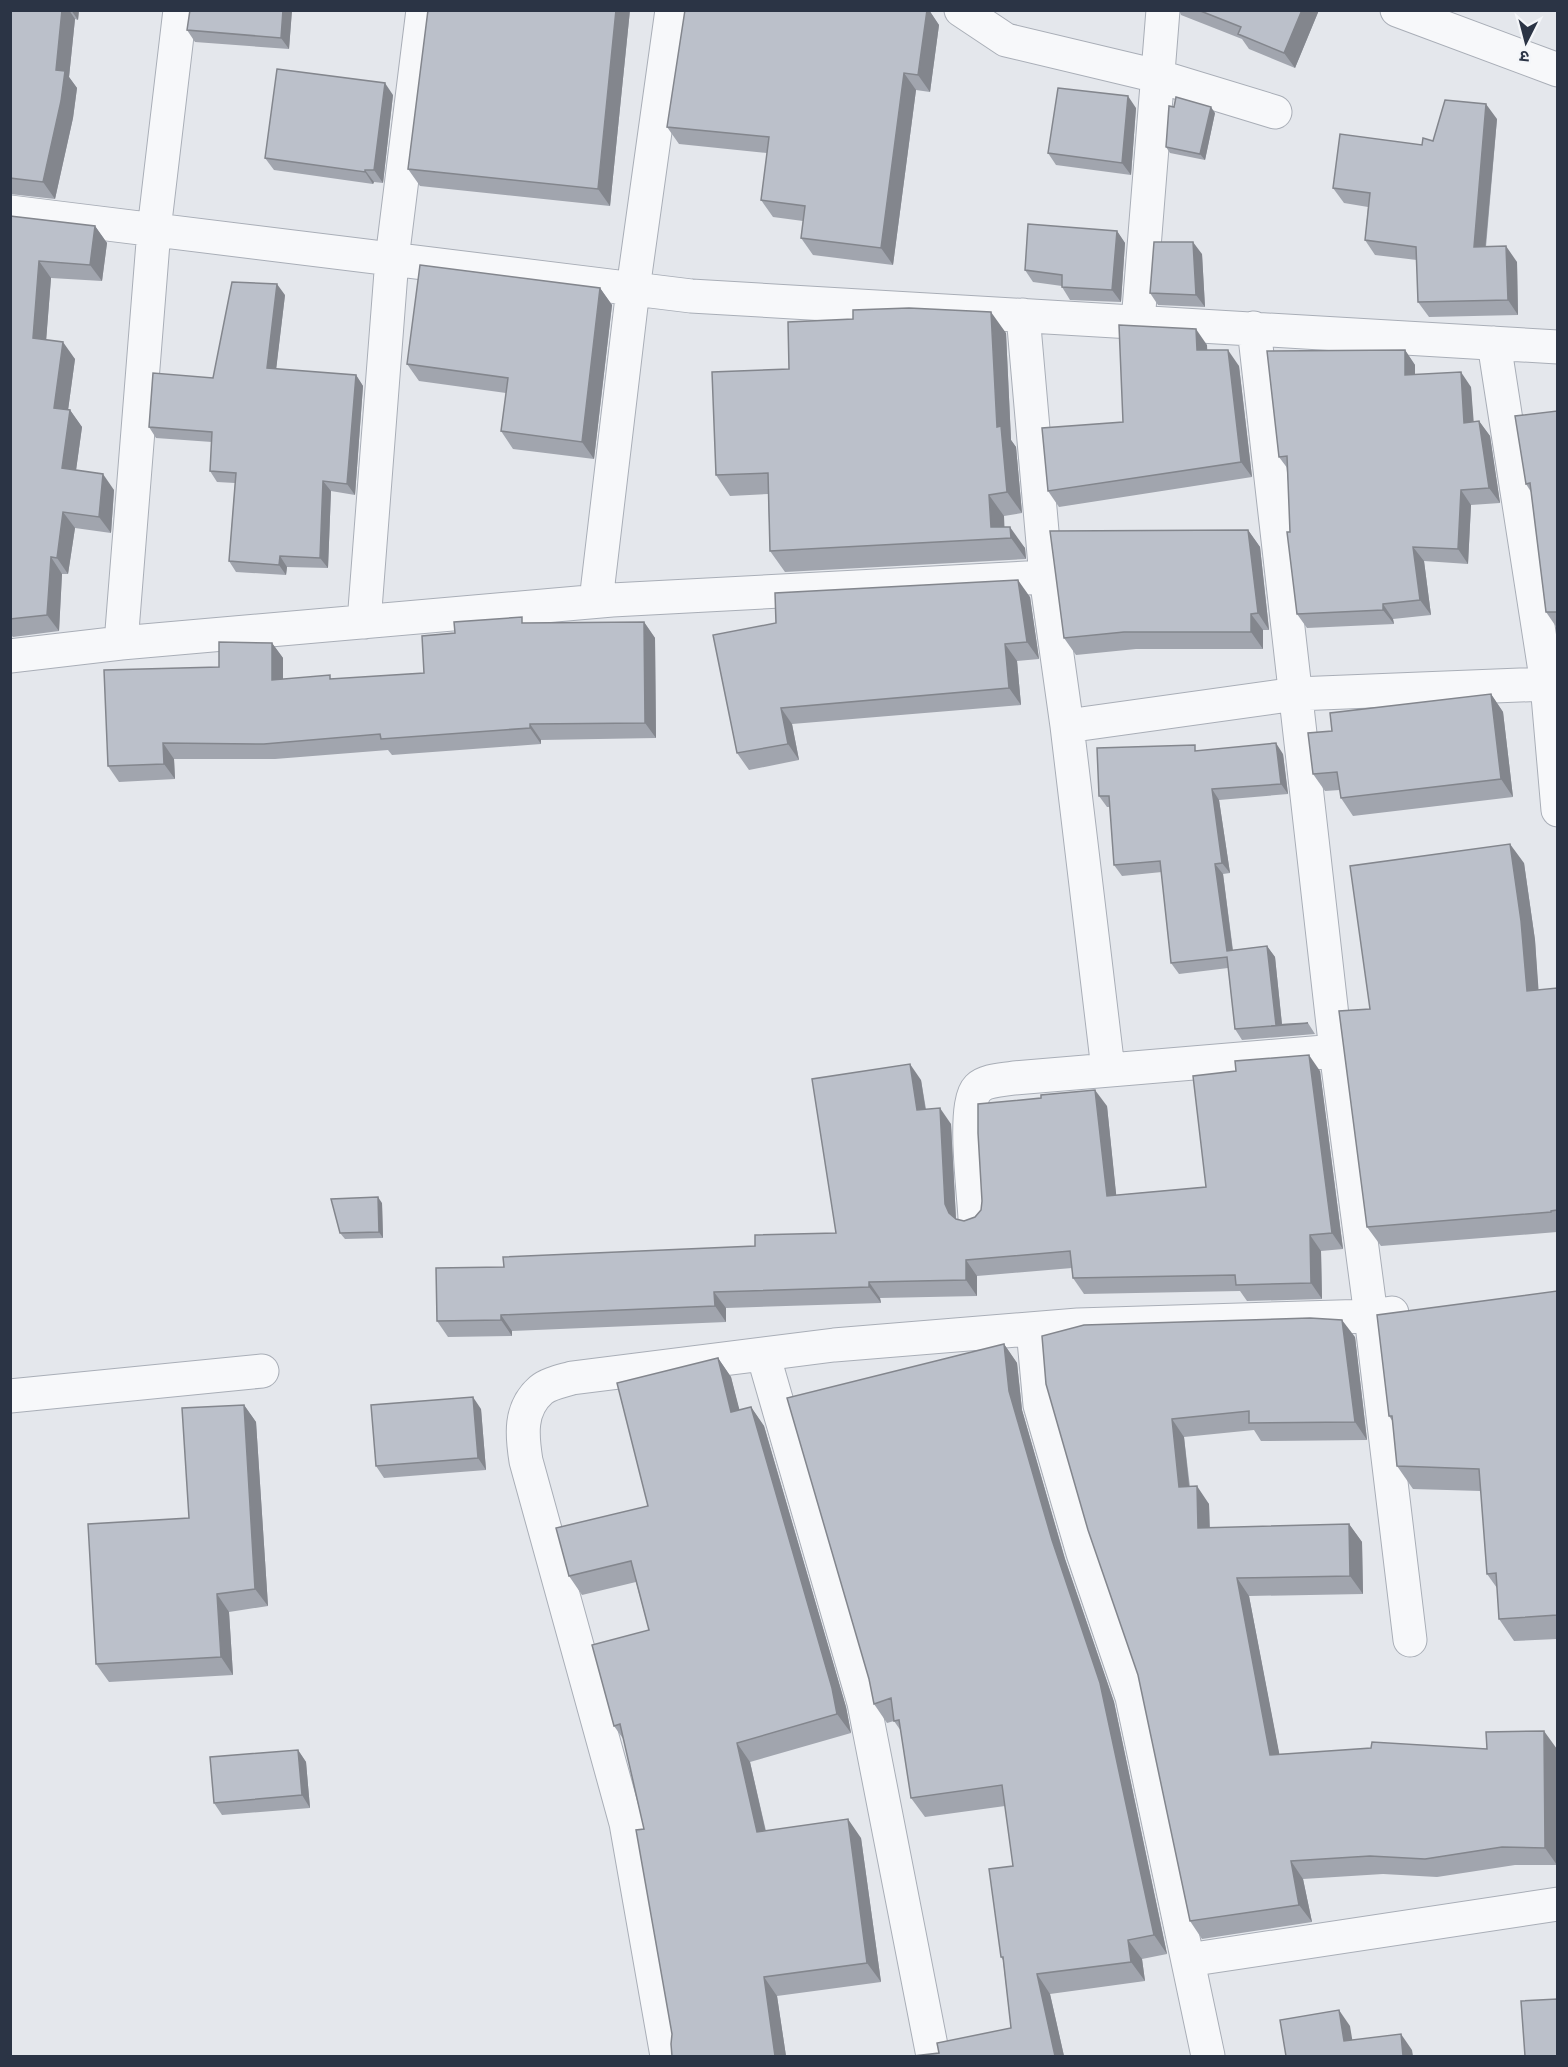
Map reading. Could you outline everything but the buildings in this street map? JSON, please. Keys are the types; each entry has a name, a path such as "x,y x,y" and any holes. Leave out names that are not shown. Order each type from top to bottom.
{"street":[{"path":"121,643 154,230 180,10"},
{"path":"364,622 392,259 423,10"},
{"path":"596,601 633,289 672,10"},
{"path":"961,10 1006,40 1157,76 1275,112"},
{"path":"1138,322 1163,10"},
{"path":"1397,10 1557,70"},
{"path":"10,212 691,296 1557,347"},
{"path":"1023,315 1046,577 1067,726 1108,1069"},
{"path":"1254,328 1336,1051 1410,1640"},
{"path":"1494,343 1547,684 1557,810"},
{"path":"10,656 121,643 596,601 1046,577"},
{"path":"1067,726 1296,694 1547,684"},
{"path":"975,1218 969,1115 972,1097 979,1086 1014,1078 1336,1051"},
{"path":"667,2056 626,1823 526,1461 522,1438 524,1412 541,1389 572,1377 834,1345 1078,1325 1371,1316 1417,1310"},
{"path":"1033,1329 1040,1405 1083,1553 1132,1697 1208,2056"},
{"path":"763,1354 864,1703 933,2056"},
{"path":"10,1396 262,1371"},
{"path":"1188,1960 1557,1904"}]}
